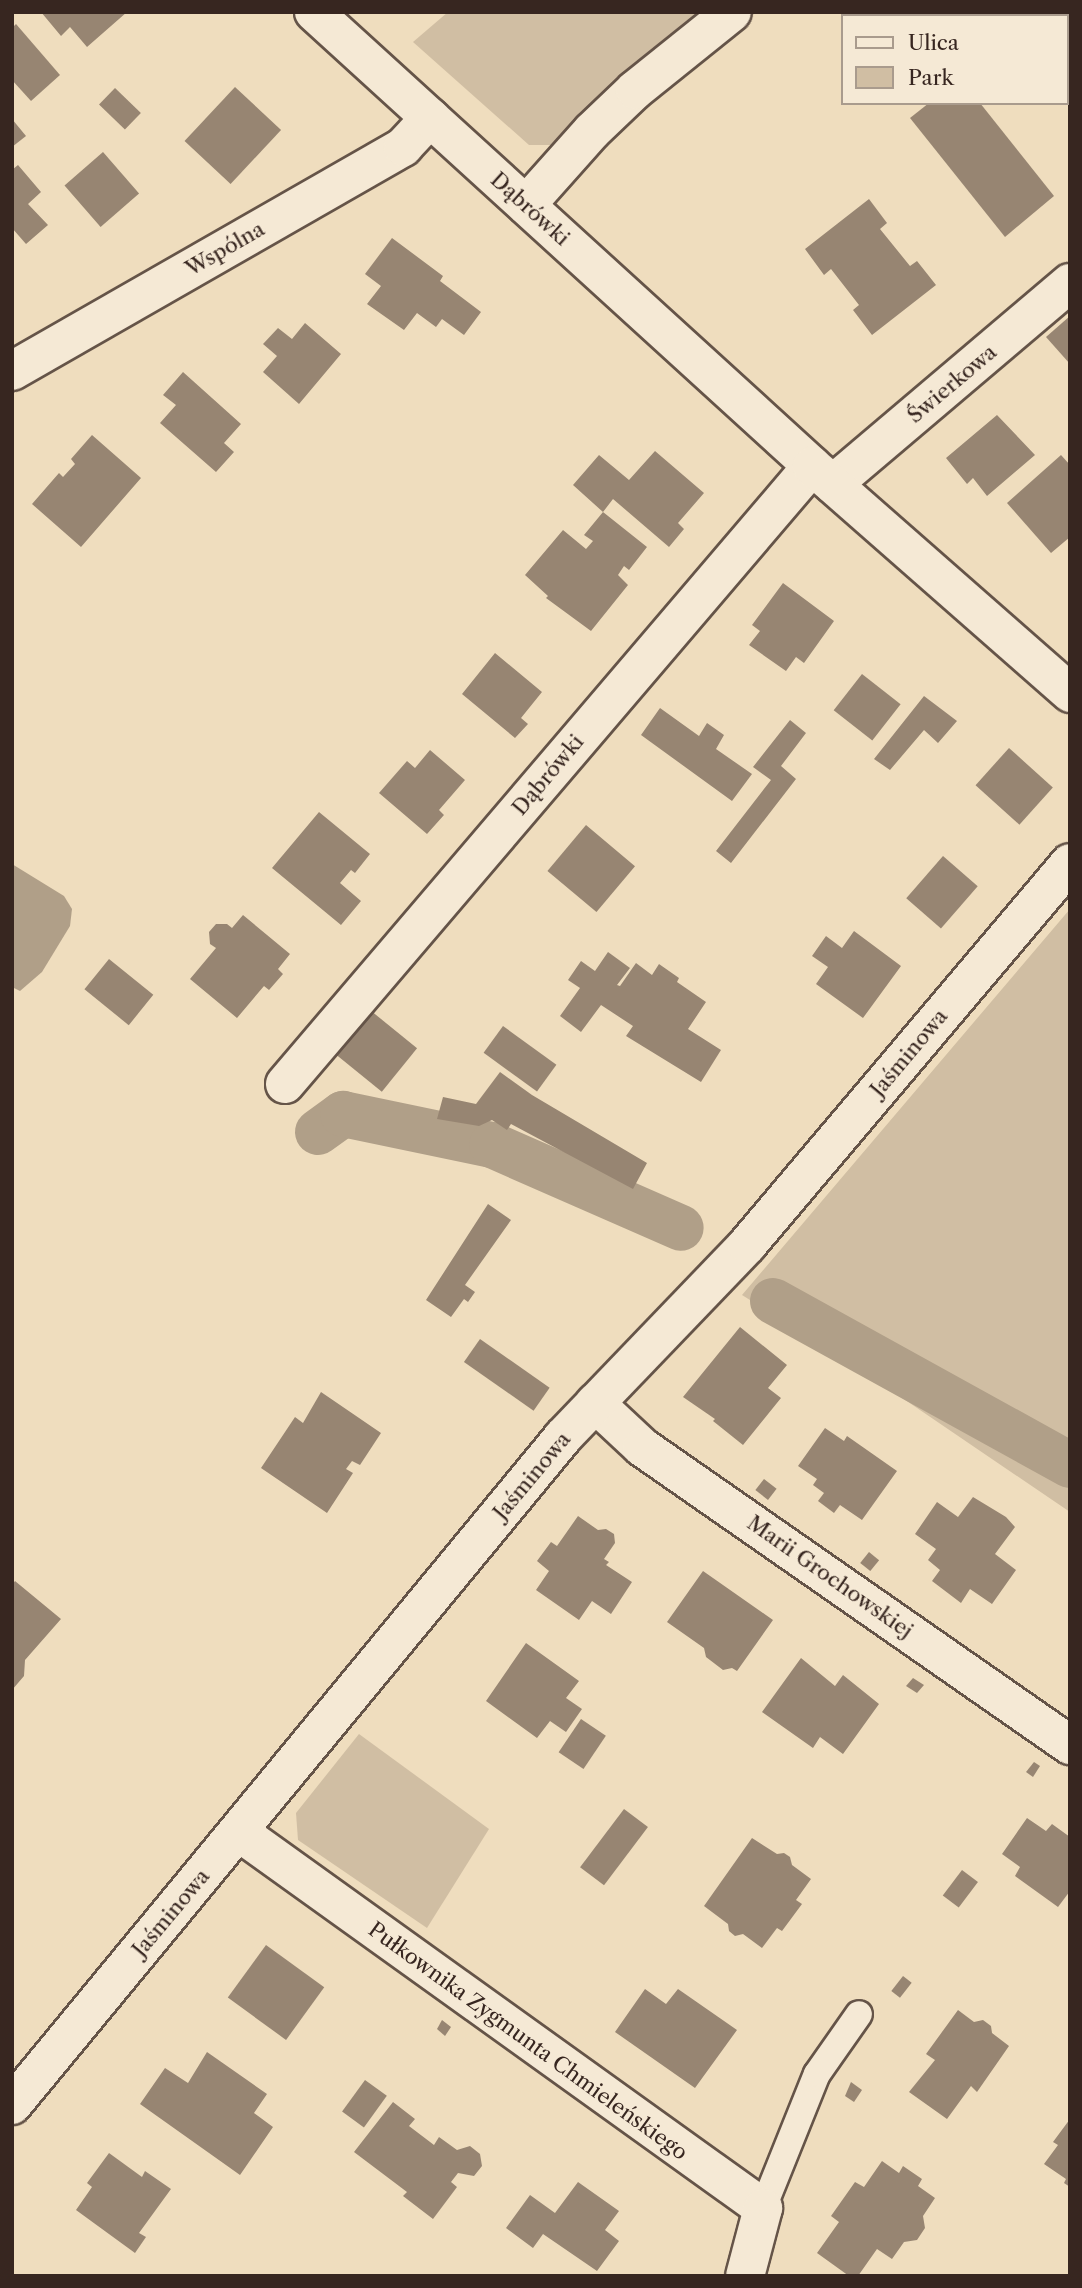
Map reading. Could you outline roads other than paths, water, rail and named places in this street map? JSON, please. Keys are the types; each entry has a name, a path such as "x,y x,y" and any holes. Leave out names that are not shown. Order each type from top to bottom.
{"street":[{"name":"Dąbrówki","path":"314,12 823,475 1070,693"},
{"path":"526,205 592,131 635,90 732,12"},
{"name":"Wspólna","path":"12,371 404,146 416,106"},
{"name":"Świerkowa","path":"823,475 1070,283"},
{"name":"Dąbrówki","path":"285,1084 823,475"},
{"name":"Jaśminowa","path":"12,2105 563,1437 747,1245 1070,863"},
{"name":"Marii Grochowskiej","path":"595,1403 642,1447 1070,1745"},
{"name":"Pułkownika Zygmunta Chmieleńskiego","path":"239,1832 763,2208"},
{"path":"745,2276 763,2208"}],"lane":[{"path":"763,2208 817,2074 859,2014"}],"waterway":[{"path":"318,1132 343,1114 492,1145 681,1228"},
{"path":"773,1301 1070,1465"}]}
